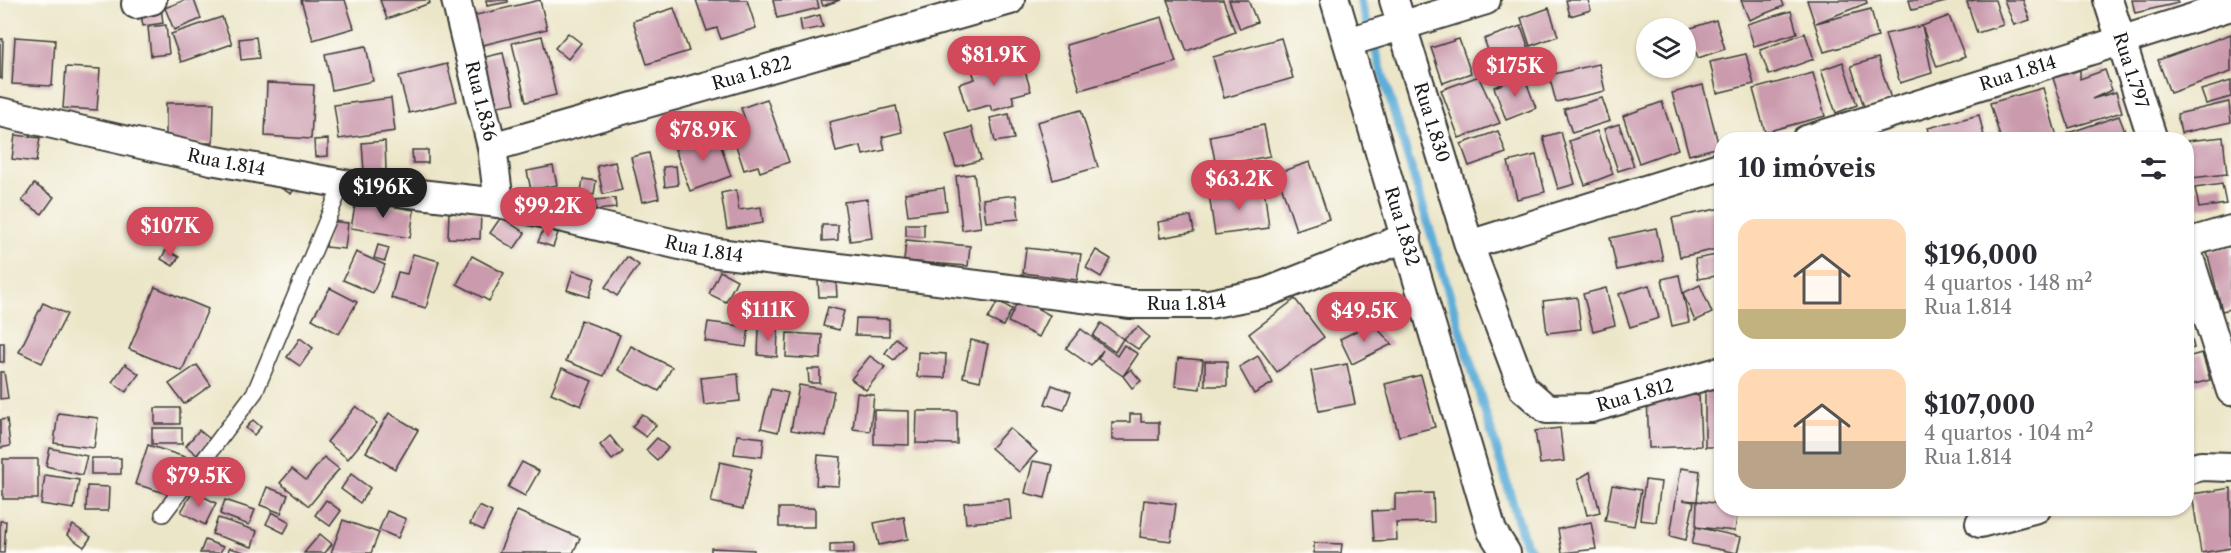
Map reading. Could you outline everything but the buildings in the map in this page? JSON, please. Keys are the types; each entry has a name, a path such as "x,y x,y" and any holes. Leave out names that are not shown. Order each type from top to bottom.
{"street":[{"name":"Rua 1.836","path":"456,0 492,147 499,203"},
{"name":"Rua 1.822","path":"492,147 1010,0"},
{"name":"Rua 1.832","path":"1335,0 1407,237 1492,531 1506,553"},
{"path":"1348,42 1398,13 1486,0"},
{"name":"Rua 1.797","path":"2108,0 2123,40 2151,132"},
{"name":"Rua 1.814","path":"1831,132 2231,6"},
{"name":"Rua 1.830","path":"1398,13 1469,245 1523,388 1547,409"},
{"name":"Rua 1.814","path":"0,112 211,160 342,184 499,203 710,252 1131,304 1209,304 1265,293 1407,237"},
{"path":"1469,245 1714,168"},
{"path":"2194,241 2231,230"},
{"path":"2194,272 2231,391"},
{"name":"Rua 1.812","path":"1547,409 1591,408 1714,373"},
{"path":"2194,468 2231,467"},
{"path":"1980,523 2007,516"}],"lane":[{"path":"164,514 255,392 342,184"}],"waterway":[{"path":"1360,0 1525,543 1533,553"}]}
